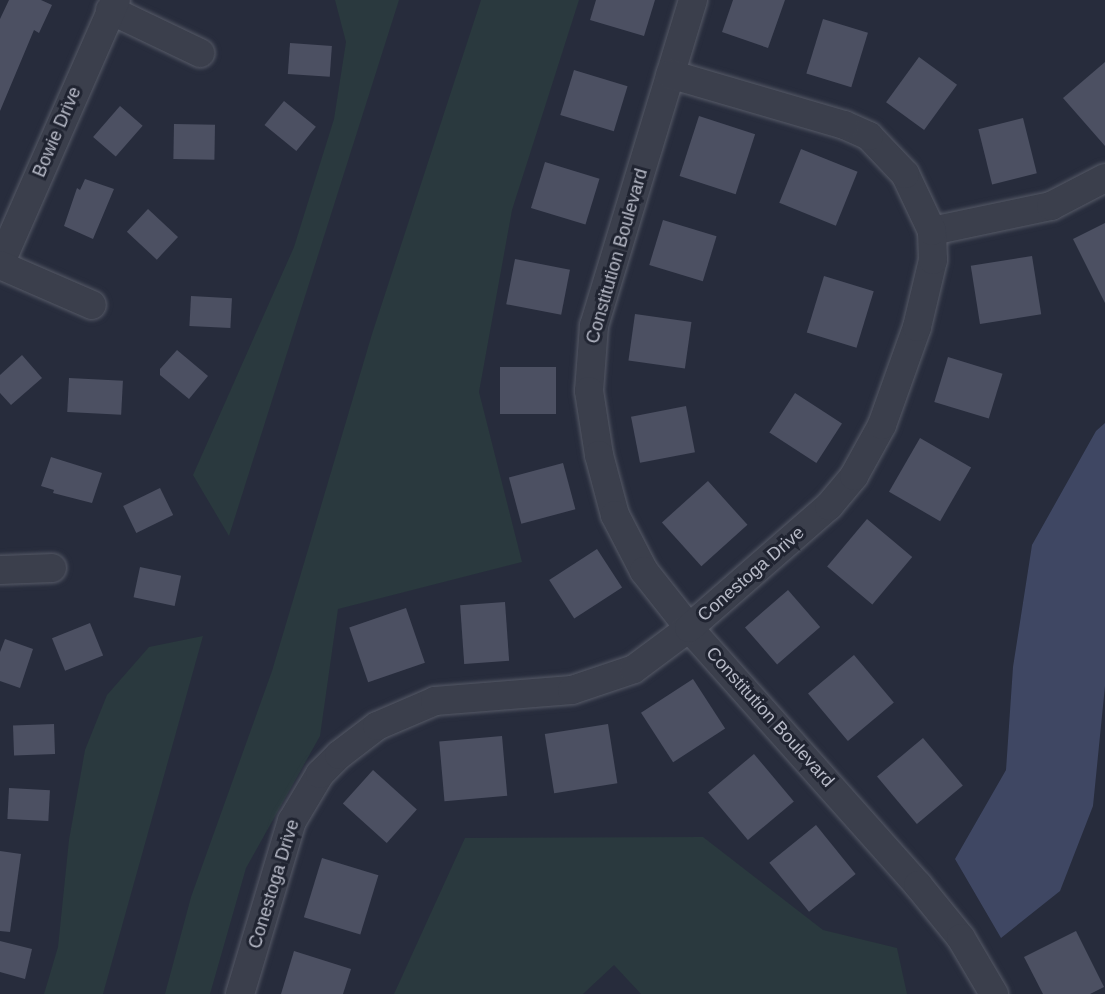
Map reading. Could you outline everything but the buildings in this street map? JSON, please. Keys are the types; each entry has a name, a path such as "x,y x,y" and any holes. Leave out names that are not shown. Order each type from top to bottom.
{"street":[{"name":"Constitution Boulevard","path":"693,0 594,326 589,391 599,456 615,515 644,571 689,628 918,885 961,938 994,994"},
{"path":"113,5 200,53"},
{"name":"Bowie Drive","path":"0,265 113,5"},
{"name":"Conestoga Drive","path":"240,994 292,821 320,774 356,741 408,710 435,701 572,690 634,669 689,628 829,506 854,476 882,425 917,327 933,260 932,231 905,174 869,136 844,125 670,74"},
{"path":"932,231 1051,206 1105,178"},
{"path":"0,265 92,305"},
{"path":"0,570 52,568"}],"shaded area":[{"path":"335,0 399,0 229,536 193,475 294,247 334,119 346,42"},
{"path":"481,0 579,0 512,210 479,392 522,562 338,609 320,736 246,868 210,994 165,994 191,897 272,671 372,334"},
{"path":"203,636 103,994 44,994 58,947 69,840 85,750 107,695 149,647"},
{"path":"703,837 823,930 897,948 907,994 641,994 614,965 583,994 394,994 465,838"}],"water":[{"path":"1105,423 1105,686 1093,806 1060,891 1001,938 955,859 1006,770 1013,667 1032,545 1096,431"}]}
